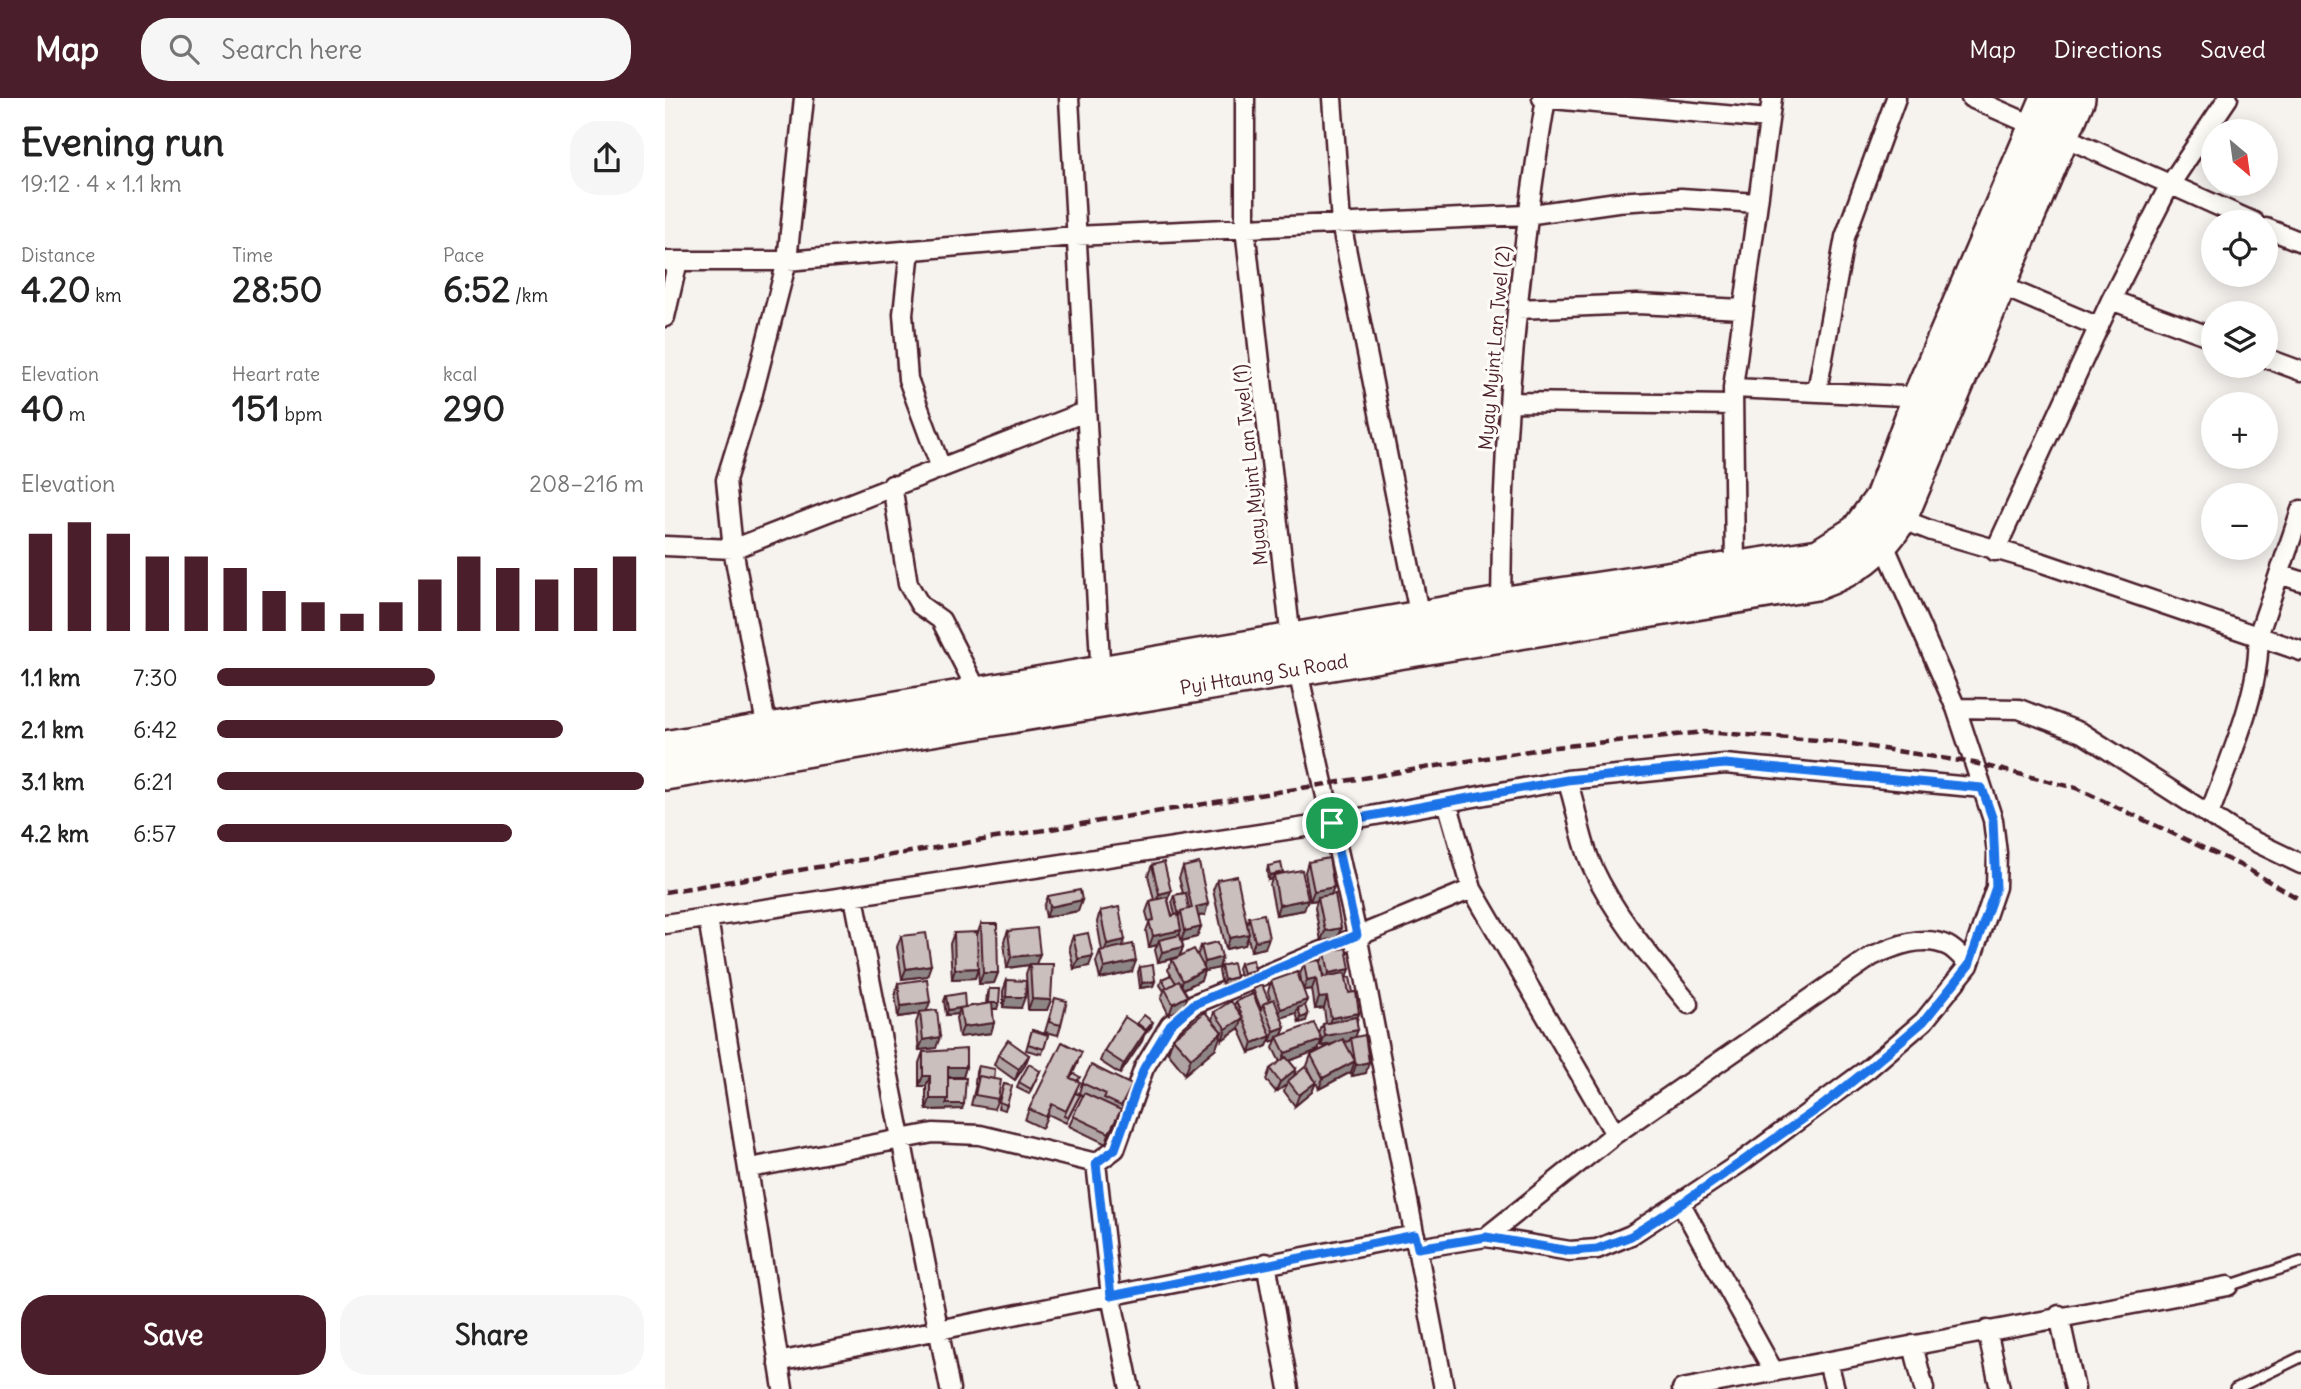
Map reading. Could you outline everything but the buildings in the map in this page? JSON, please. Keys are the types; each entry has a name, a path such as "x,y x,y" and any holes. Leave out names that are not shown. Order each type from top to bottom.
{"highway":[{"path":"1848,555 1857,532 1886,523 1888,485 1934,399 2049,120 2078,98"},
{"name":"Pyi Htaung Su Road","path":"1691,588 1735,568 1819,556 1848,555"},
{"name":"Pyi Htaung Su Road","path":"665,773 768,743 1294,653 1691,588 1816,583 1848,555"},
{"name":"Pyi Htaung Su Road","path":"1294,653 1420,618 1501,604 1550,611"},
{"name":"Pyi Htaung Su Road","path":"665,748 768,743"}],"street":[{"path":"768,743 733,549 726,480 753,393 787,261 804,98"},
{"path":"1069,98 1085,412 1104,685"},
{"name":"Myay Myint Lan Twel (1)","path":"1245,98 1245,228 1294,653 1357,935 1444,1389"},
{"path":"1332,98 1341,223 1420,618"},
{"path":"1545,98 1768,119"},
{"name":"Myay Myint Lan Twel (2)","path":"1501,604 1502,496 1526,215 1545,98"},
{"path":"1735,568 1733,396 1772,98"},
{"path":"1817,391 1845,237 1896,98"},
{"path":"1971,98 2049,120 2169,186 2226,210"},
{"path":"1995,551 2111,300 2169,186 2228,98"},
{"path":"665,317 672,261 787,261 1075,236 1526,215 1617,202 1681,198 1757,203"},
{"path":"2278,233 2301,242"},
{"path":"910,250 903,314 908,379 941,468"},
{"path":"1986,278 2099,327"},
{"path":"2111,300 2201,333"},
{"path":"1518,309 1637,304 1743,309"},
{"path":"2278,362 2301,371"},
{"path":"1510,401 1733,396 1817,391 1934,399"},
{"path":"665,546 733,549 1085,412"},
{"path":"892,485 908,584 920,605 941,620 984,705"},
{"path":"2209,815 2243,716 2259,653 2258,636 2301,510"},
{"path":"1886,523 2043,563 2301,651"},
{"path":"778,1362 1266,1263 1416,1242 1486,1237 1570,1251 1597,1249 1631,1236 1823,1105 1924,1021 1969,965 1996,887 1993,820 1956,708 1886,523"},
{"path":"2279,575 2301,581"},
{"path":"1956,708 2019,709 2083,733 2239,834 2301,864"},
{"path":"665,924 1332,823 1567,780 1725,764 1982,788"},
{"path":"1567,780 1591,865 1636,938 1689,1004"},
{"path":"1447,802 1472,889 1615,1134"},
{"path":"1096,1163 1115,1149 1144,1068 1157,1046 1170,1025 1194,1004 1472,889"},
{"path":"854,897 950,1389"},
{"path":"708,918 750,1168 783,1389"},
{"path":"1486,1237 1615,1134 1872,956 1902,943 1926,942 1948,946 1969,965"},
{"path":"750,1168 933,1133 981,1135 1096,1163"},
{"path":"1096,1163 1111,1296 1130,1389"},
{"path":"1681,1204 1774,1372"},
{"path":"1266,1263 1289,1389"},
{"path":"1682,1389 1757,1382 1774,1372 2059,1315 2228,1286"},
{"path":"2059,1315 2075,1389"},
{"path":"1987,1330 2000,1389"},
{"path":"1913,1345 1924,1389"},
{"path":"1828,1362 1835,1389"}],"lane":[{"path":"2228,1286 2301,1262"},
{"path":"2235,1389 2301,1357"}],"railway":[{"path":"665,892 1547,748 1704,732 1832,741 1974,763 2076,788 2244,867 2301,900"}],"route":[{"path":"1725,764 1982,788 1993,820 1997,853 1996,887 1969,965 1924,1021 1823,1105 1631,1236 1597,1249 1570,1251 1486,1237 1418,1248 1415,1235 1111,1296 1096,1163 1115,1149 1144,1068 1170,1025 1194,1004 1357,935 1332,823 1567,780 1725,764"}]}
